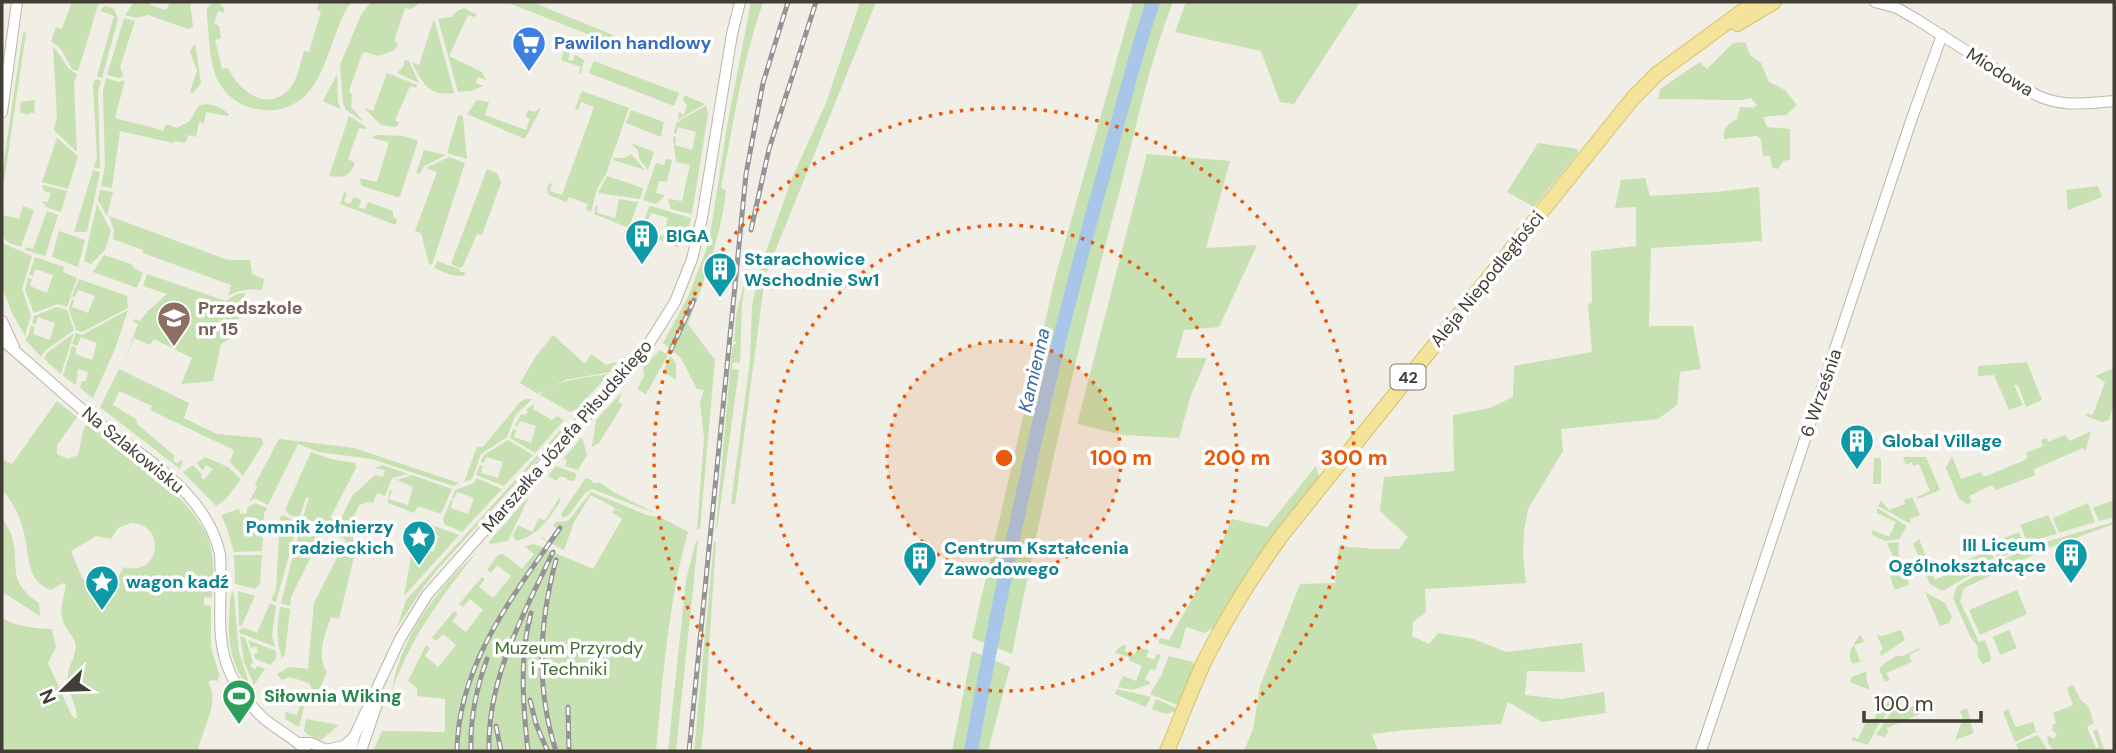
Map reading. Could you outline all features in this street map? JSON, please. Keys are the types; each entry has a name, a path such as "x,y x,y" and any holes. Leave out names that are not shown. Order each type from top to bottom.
{"main road":[{"name":"Aleja Niepodległości","path":"1702,42 1774,2"},
{"name":"Aleja Niepodległości","path":"1167,751 1218,635 1241,594 1275,545 1617,116 1650,80 1750,4"}],"street":[{"path":"2,112 17,2"},
{"name":"Marszałka Józefa Piłsudskiego","path":"351,751 354,737 403,634 427,595 646,348 675,302 692,259 702,218 740,2"},
{"name":"Miodowa","path":"1874,2 1894,5 2036,95 2052,102 2069,104 2114,101"},
{"name":"6 Września","path":"1701,751 1942,35"},
{"name":"Na Szlakowisku","path":"2,321 17,353"},
{"name":"Na Szlakowisku","path":"2,340 88,414 167,476 187,494 207,520 217,540 220,554 221,649 226,665 243,695 262,717 303,747 311,743 328,750 344,746 354,737"},
{"name":"Marszałka Józefa Piłsudskiego","path":"361,751 389,665"}],"green space":[{"path":"72,2 99,2 78,71 72,69 61,49 51,41 56,27 62,29"},
{"path":"134,2 150,2 150,5 166,10 170,2 190,2 193,27 188,29 148,15 136,18 125,15"},
{"path":"319,2 351,2 317,79 301,100 275,110 261,110 248,107 225,91 214,72 211,56 207,9 211,4 219,3 224,8 224,13 218,11 214,23 219,26 221,38 215,40 222,69 228,68 239,84 255,96 273,99 290,88 297,76 304,51 309,52 321,12 317,10"},
{"path":"371,2 419,4 411,9 405,8 394,41 398,43 395,50 378,56 365,52 362,54 349,91 352,95 351,107 364,122 346,110 343,103 340,65 361,15"},
{"path":"506,2 532,2 620,38 618,46"},
{"path":"751,2 763,2 749,48 734,117 721,187 726,191 724,208 711,259 688,324 715,360 700,529 697,529 704,438 700,402 704,390 697,389 681,358 663,343 689,295 709,242 727,126"},
{"path":"860,2 876,2 765,276 735,505 731,503 750,361 752,307 758,274 792,178 826,103"},
{"path":"1133,2 1173,2 1150,72 1090,306 1049,479 1012,654 972,638 1056,274"},
{"path":"1186,2 1360,2 1294,104 1280,102 1261,51 1175,32"},
{"path":"106,6 114,9 118,19 102,78 97,76 114,16 101,11"},
{"path":"464,8 477,15 468,15 449,56 482,72 486,80 478,77 476,83 483,86 458,92 438,19 452,17"},
{"path":"124,18 135,21 120,67 123,76 119,78 107,75"},
{"path":"434,19 454,93 438,93 427,87 412,62 419,65"},
{"path":"23,32 26,33 4,182 2,173"},
{"path":"1745,42 1750,55 1761,63 1769,82 1785,90 1797,105 1786,115 1763,117 1767,127 1790,129 1790,159 1782,162 1778,169 1772,167 1770,156 1763,156 1761,139 1757,136 1724,139 1724,130 1737,119 1740,107 1753,108 1757,105 1751,98 1658,99 1660,89 1700,62 1707,69 1733,43"},
{"path":"195,43 201,83 193,93 190,92 197,70 190,52"},
{"path":"53,47 77,74 74,83 77,152 54,130 57,116"},
{"path":"564,50 570,53 568,60 573,61 575,55 584,60 581,74 581,67 561,60"},
{"path":"405,60 409,61 419,83 399,74"},
{"path":"594,61 679,93 674,106 589,73"},
{"path":"387,73 417,85 416,88 410,86 395,120 399,123 396,127 381,125 364,108 373,111"},
{"path":"337,74 338,102 341,109 323,101"},
{"path":"106,78 119,82 125,80 115,118 163,131 166,124 177,128 190,121 198,106 214,106 229,114 206,112 204,123 199,122 196,137 188,135 186,143 173,143 120,131 112,188 101,186 105,166 103,91"},
{"path":"95,79 101,81 98,91 100,169 94,167 97,157 93,86"},
{"path":"582,91 629,108 606,174 597,189 591,212 586,210 588,204 569,197 566,202 549,195 547,190 549,183 552,184 550,191 562,195 594,107 581,102 578,110 575,109"},
{"path":"684,95 705,104 678,120 679,112 684,115 687,105 683,100"},
{"path":"35,100 34,113 28,115 20,112 21,102"},
{"path":"477,100 489,102 485,115 526,130 530,119 526,117 528,110 534,112 541,108 525,139 467,114"},
{"path":"706,105 708,114 692,214 671,209 668,199 682,201 690,165 676,162 673,138 676,137 675,145 692,150 696,132 678,127 676,134 676,123"},
{"path":"631,110 664,122 661,137 626,123"},
{"path":"461,115 467,159 447,153 458,116"},
{"path":"349,116 366,127 359,128 348,159 355,163 345,176 329,176"},
{"path":"376,135 404,136 418,141 400,196 362,186 359,178 377,182 389,142 372,138"},
{"path":"57,138 78,156 68,189 42,182"},
{"path":"631,143 654,152 648,170 640,160 638,151"},
{"path":"1538,143 1578,149 1578,153 1534,207 1507,192"},
{"path":"424,150 446,155 424,166 420,174 416,173"},
{"path":"631,154 645,170 613,160"},
{"path":"1147,154 1230,161 1206,248 1257,245 1219,327 1184,330 1176,358 1207,358 1191,395 1179,438 1123,435 1077,424"},
{"path":"449,157 465,163 432,265 429,264 421,233 415,231 437,172 426,168"},
{"path":"666,159 672,160 667,182 659,181 656,193 664,197 656,204 643,200 656,163 664,165"},
{"path":"487,169 497,173 501,183 482,235 477,234 460,268 451,264"},
{"path":"93,170 100,172 87,232 74,232"},
{"path":"607,176 643,188 640,199 598,193"},
{"path":"1645,178 1650,196 1759,187 1762,241 1651,248 1649,326 1693,326 1701,369 1680,372 1677,405 1658,419 1561,429 1563,451 1528,509 1523,554 1526,583 1425,589 1426,612 1413,622 1412,636 1429,644 1438,633 1474,639 1506,652 1582,643 1585,672 1527,671 1525,695 1561,699 1604,692 1606,713 1542,722 1508,702 1501,724 1372,734 1378,751 1244,751 1253,729 1260,686 1300,584 1335,583 1339,546 1399,549 1408,537 1380,511 1384,477 1454,471 1453,415 1490,408 1513,397 1514,366 1592,352 1588,304 1592,303 1591,251 1636,246 1636,207 1615,208 1621,180"},
{"path":"42,185 67,191 61,212 46,207 42,201 48,202 51,193 44,191"},
{"path":"2098,186 2102,197 2068,210 2066,190"},
{"path":"100,190 113,192 107,216 98,200"},
{"path":"344,192 347,194 344,201 350,204 354,197 361,200 359,208 365,209 368,202 393,211 393,217 397,219 396,225 340,204"},
{"path":"619,199 638,202 629,228 594,214 598,206 597,213 615,218"},
{"path":"97,204 111,231 105,250 91,264 84,261"},
{"path":"23,206 34,210 21,247 2,237 2,215 19,219"},
{"path":"651,206 691,218 685,244 677,247 641,232 644,221 647,222 645,231 663,236 668,218 651,213 648,220 645,219"},
{"path":"47,211 58,215 45,256 25,250 26,247 33,249"},
{"path":"109,216 228,260 250,260 252,274 264,279 262,290 245,290 228,296 231,285 143,253 143,250 113,239 114,230"},
{"path":"59,231 85,240 78,267 52,257"},
{"path":"2,243 32,256 22,289 31,315 25,336 3,289"},
{"path":"104,255 131,264 143,273 137,288 93,272"},
{"path":"35,257 64,267 63,272 77,278 67,307 58,304 34,313 25,290 28,278 32,279 30,286 47,293 53,275 35,269 33,276 29,275"},
{"path":"437,261 465,272 464,276 451,275 434,268"},
{"path":"147,274 226,301 237,294 245,293 234,336 221,344 213,381 181,384 192,358 154,339 150,345 134,338 125,360 138,324 133,321 140,321 167,294 143,286"},
{"path":"79,279 127,296 128,308 82,332 76,330 69,309 72,299 72,307 88,313 95,296 78,290 75,297 72,296"},
{"path":"744,285 740,363 733,362 732,369 739,370 717,529 732,349 736,344 736,315"},
{"path":"57,307 67,310 74,330 46,350 41,357 25,339 31,326 35,327 33,334 50,340 55,323 38,317 36,324 32,323 34,316"},
{"path":"128,310 115,349 93,398 80,388 82,381 86,381 88,372 78,369 76,385 63,376 72,346 77,348 75,354 92,360 97,343 81,337 77,346 72,344 76,333 82,335"},
{"path":"74,333 61,374 44,359 47,353"},
{"path":"553,335 585,364 591,354 606,365 615,362 617,364 610,372 565,380 538,394 520,383 536,356"},
{"path":"660,350 668,355 646,394 637,389 644,376 643,367"},
{"path":"670,356 676,363 676,380 663,372"},
{"path":"2027,362 2042,400 2026,407 2018,385 2014,385 2023,405 2009,410 1994,375 1978,376 1978,366"},
{"path":"2114,368 2113,407 2109,420 2102,422 2086,416 2087,413 2092,415 2094,412 2105,382 2095,376"},
{"path":"119,369 189,403 184,418 217,434 262,438 263,444 243,476 230,462 234,450 150,410 152,406 119,391 113,405 136,419 137,424 175,456 173,461 183,461 180,469 100,407"},
{"path":"609,374 577,409 570,412 540,395 564,382"},
{"path":"622,392 618,402 623,404 599,443 592,447 596,420"},
{"path":"532,399 515,416 507,437 481,454 472,479 464,482 477,447 483,447 520,402"},
{"path":"57,401 77,417 57,445 57,454 68,459 78,455 82,434 88,422 172,491 199,522 208,538 213,560 212,598 204,597 204,605 211,606 211,647 220,678 218,677 218,681 208,682 211,707 198,751 2,751 2,618 20,625 52,629 56,647 48,663 72,716 77,719 68,682 75,643 64,624 62,614 66,585 63,583 51,590 37,581 33,574 21,522 2,490 2,459 12,464","holes":["131,523 143,526 151,532 155,540 152,558 145,565 136,568 124,567 115,583 107,578 103,580 100,573 83,580 71,551 96,536 111,539 118,528"]},
{"path":"534,404 533,409 552,420 557,416 564,420 535,453 510,438 513,429 516,430 514,437 531,443 536,426 520,421 517,427 515,426 521,414 525,415 528,412 526,410"},
{"path":"567,423 566,428 438,569 397,628 406,600"},
{"path":"2091,431 2085,452 2083,448 2034,469 2035,475 1996,490 1992,485 1969,496 1972,502 1968,504 1959,499 1946,468 1952,456 1961,479 1981,472 1983,476 1987,476 2025,460 2028,457 2026,453 2043,446 2041,440 2047,438 2048,442 2065,435 2070,441"},
{"path":"582,437 587,455 578,470 565,466 567,461 564,458"},
{"path":"279,439 354,448 459,483 453,486 372,459 319,452 298,444 268,505 255,498 249,502 257,487 255,484"},
{"path":"508,440 533,455 504,486 476,475 480,465 483,466 481,473 498,478 503,462 486,457 484,463 481,462 484,455"},
{"path":"311,452 355,463 356,468 330,518 335,520 328,532 302,520 309,498 306,498 299,518 285,510"},
{"path":"205,457 228,467 241,479 225,500 216,506 183,472 193,465 204,480 213,469 205,465 203,471 197,463"},
{"path":"1903,457 1926,457 1940,490 1918,499 1917,497 1930,491 1919,464 1913,466 1912,462 1906,465"},
{"path":"1874,458 1881,460 1881,484 1873,484"},
{"path":"382,465 408,474 392,478 385,496 377,493 373,503 359,505 351,524 339,523 352,496 375,475 383,477 385,470 375,468"},
{"path":"556,466 577,474 574,481 560,476 557,481 548,476"},
{"path":"1316,466 1320,479 1266,544 1212,629 1204,633 1186,627 1180,649 1158,643 1160,638 1169,640 1216,556 1232,519 1267,527"},
{"path":"412,475 452,489 441,514 418,506 414,513 388,503 390,490 392,490 389,499 408,505 413,487 397,480"},
{"path":"476,478 502,489 462,532 444,524 443,519 451,500 451,508 468,514 474,498 457,492 454,499 452,498 455,490 474,483"},
{"path":"586,478 594,484 599,482 657,514 592,489 585,493 568,516 563,518 561,514"},
{"name":"Muzeum Przyrody i Techniki","path":"591,492 647,515 662,518 688,532 671,613 656,751 373,751 382,731 444,732 445,699 417,696 417,688 408,681 426,645 430,648 425,656 438,667 456,645 443,634 436,641 432,638 454,611 458,614 452,621 466,632 483,610 470,599 463,607 459,604 482,577 485,579 479,587 493,598 511,576 497,565 491,573 487,570 498,555 503,554 522,569 534,554 525,546 534,544 593,569 622,519 612,512 615,509 626,514 591,495 574,522 564,550 541,538 548,541 558,530 553,525 556,522 568,521"},
{"path":"1912,497 1920,515 1910,519 1911,524 1878,506 1881,501 1889,510 1905,504 1904,500"},
{"path":"527,498 508,541 490,544 489,542"},
{"path":"559,498 561,500 543,525 531,535 516,541 513,536 518,525 532,532 539,518 545,521"},
{"path":"2114,500 2114,517 2099,521 2093,508"},
{"path":"255,503 267,508 264,514 262,551 234,552 221,515 239,509 240,514 247,513 247,508"},
{"path":"2088,503 2095,522 2059,533 2053,518"},
{"path":"1877,508 1907,526 1899,539 1885,541 1871,534 1873,530 1889,537 1896,522 1877,513"},
{"path":"283,515 298,523 276,602 271,600 276,590 280,518"},
{"path":"2048,515 2057,534 2027,542 2020,525"},
{"path":"2,516 12,537 18,580 28,595 39,603 40,616 2,594"},
{"path":"423,522 459,535 404,596 411,556 418,539 418,547 433,552 439,536 423,530 421,537 419,536"},
{"path":"2114,522 2048,548 1964,588 1960,601 1979,642 1985,640 1991,657 1990,661 1983,664 1953,598 1957,586 2025,548"},
{"path":"301,524 322,535 291,597 290,606 281,603"},
{"path":"339,528 352,528 355,552 339,619 331,617 323,645 322,659 327,672 320,695 327,700 326,706 312,702 309,683 290,677 282,680 277,674 289,667 308,669 314,603 346,540 336,534"},
{"path":"2019,532 2024,545 1997,560 1991,543"},
{"path":"1919,539 1935,580 1964,566 1963,562 1990,550 1995,561 1942,591 1930,584 1913,544"},
{"path":"696,541 676,751 668,751 686,580"},
{"path":"714,542 704,724 701,751 694,751"},
{"path":"1899,542 1898,553 1909,582 1908,585 1895,590 1890,577 1894,574 1889,561 1894,558 1887,543"},
{"path":"476,553 428,618 392,690 403,652 423,615 448,582"},
{"path":"234,555 262,555 260,584 255,589 235,584"},
{"path":"2017,590 2027,614 1980,635 1969,610"},
{"path":"232,591 239,652 250,686 247,687 234,662 230,646"},
{"path":"238,591 255,596 242,625 239,626"},
{"path":"1925,592 1945,603 1952,617 1949,623 1940,626"},
{"path":"270,603 276,606 272,636 275,647 240,633 239,630 244,628 257,633"},
{"path":"280,607 290,609 285,655 282,658 278,632"},
{"path":"1901,630 1905,640 1881,656 1880,651 1883,649 1877,635"},
{"path":"2009,630 2017,648 2000,655 1993,637"},
{"path":"1861,635 1864,642 1854,645"},
{"path":"240,636 245,638 253,662 250,666 265,669 254,685 244,662"},
{"path":"248,640 276,651 276,659 270,665 255,659 254,654 258,652 256,646 251,648"},
{"path":"1124,645 1125,651 1134,655 1138,648 1149,650 1146,657 1154,660 1157,654 1161,655 1155,670 1150,669 1145,679 1150,684 1132,690 1118,687 1123,676 1136,681 1142,666 1129,660 1129,657 1115,653"},
{"path":"1854,645 1860,661 1868,659 1853,664 1850,657"},
{"path":"1919,648 1909,655 1912,662 1886,673 1890,680 1885,682 1879,673 1881,666 1896,656 1903,656"},
{"path":"972,651 1010,667 988,751 952,751"},
{"path":"1169,656 1193,662 1195,668 1181,703 1177,705 1150,694"},
{"path":"1867,671 1870,690 1850,682 1852,677"},
{"path":"2073,685 2080,699 2088,706 2094,723 2087,727 2096,748 2099,747 2093,731 2097,729 2104,749 2054,751 2048,743 2047,735 2054,739 2057,734 2052,730 2056,723 2053,713 2073,705 2067,688"},
{"path":"1117,689 1151,697 1146,707 1115,694"},
{"path":"1893,695 1895,702 1868,745 1852,740 1853,737 1858,739 1867,720 1873,722 1880,706 1885,706"},
{"path":"1156,699 1176,708 1176,711 1166,714 1152,709"},
{"path":"1920,703 1924,712 1887,728 1885,737 1876,735 1895,706 1900,712"},
{"path":"300,705 304,707 299,727 285,719 286,712 297,715"},
{"path":"1967,708 1974,733 1955,740 1963,718 1960,711"},
{"path":"2008,709 2016,727 2033,722 2036,732 2015,742 2003,712"},
{"path":"306,719 339,725 321,740 304,731"},
{"path":"2038,735 2048,751 2019,751 2016,744"}],"waterway":[{"name":"Kamienna","path":"971,751 1000,601 1050,377 1088,229 1153,2"}],"railway":[{"path":"689,751 746,174 763,83 788,2"},
{"path":"751,230 769,149 816,2"},
{"path":"670,352 694,300"},
{"path":"457,751 467,689 478,661 507,606 560,528"},
{"path":"489,751 490,724 500,673 519,624 553,552"},
{"path":"556,560 546,608 542,656 545,704 556,751"},
{"path":"528,751 523,664 531,613"},
{"path":"471,751 475,704 487,659"},
{"path":"530,700 547,750"},
{"path":"568,707 569,751"},
{"path":"496,726 501,751"}],"place":[{"name":"Pawilon handlowy","path":"529,73"},
{"name":"BIGA","path":"642,266"},
{"name":"Starachowice Wschodnie Sw1","path":"720,299"},
{"name":"Przedszkole nr 15","path":"174,348"},
{"name":"Global Village","path":"1857,471"},
{"name":"Pomnik żołnierzy radzieckich","path":"419,567"},
{"name":"III Liceum Ogólnokształcące","path":"2071,585"},
{"name":"Centrum Kształcenia Zawodowego","path":"920,588"},
{"name":"wagon kadź","path":"102,612"},
{"name":"Siłownia Wiking","path":"239,726"}]}
